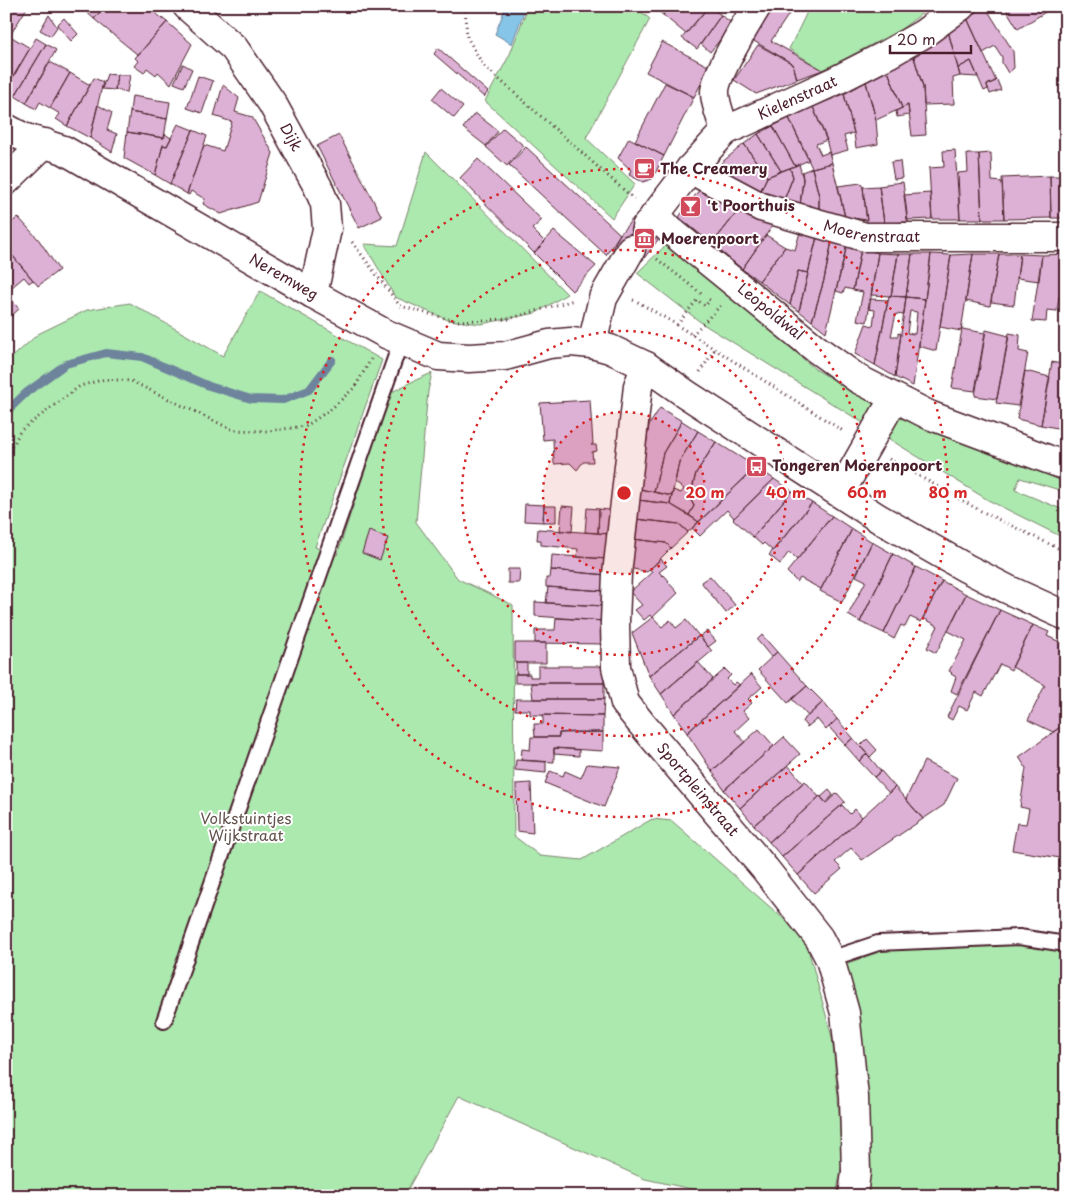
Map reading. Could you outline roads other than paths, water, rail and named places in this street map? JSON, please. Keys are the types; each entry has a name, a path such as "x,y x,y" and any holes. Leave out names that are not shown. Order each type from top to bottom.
{"street":[{"name":"Dijk","path":"188,6 234,48 272,103 318,187 325,204 327,229 313,294"},
{"path":"726,131 714,93 717,80 757,6"},
{"name":"Kielenstraat","path":"651,221 690,168 726,131 835,81 888,54 923,34 961,6"},
{"name":"Neremweg","path":"6,128 23,137 64,150 313,294 393,338 438,356 469,358 505,356 548,344 571,342 592,344"},
{"path":"6,181 45,143"},
{"name":"Moerenstraat","path":"690,168 761,207 865,237 1066,237"},
{"name":"Leopoldwal","path":"651,221 672,231 815,348 850,374 929,415 1066,466"},
{"path":"631,249 603,298 592,344 610,349 646,366 878,518 1007,590 1066,616"},
{"name":"Sportpleinstraat","path":"646,366 638,386 617,574 616,667 625,703 765,869 819,938 830,959 845,1013 854,1097 856,1172 853,1196"},
{"path":"840,494 894,398"}],"lane":[{"path":"164,1021 393,338"},
{"path":"830,959 878,943 1019,937 1066,944"}],"water":[{"path":"506,6 526,6 512,44 495,34"}],"waterway":[{"path":"6,412 27,392 66,364 106,353 142,357 209,386 251,399 283,400 309,390 332,360"}],"place":[{"name":"The Creamery","path":"644,169"},
{"name":"'t Poorthuis","path":"691,206"},
{"name":"Moerenpoort","path":"645,239"},
{"name":"Tongeren Moerenpoort","path":"756,466"}],"park label":[{"name":"Volkstuintjes Wijkstraat","path":"246,828"}]}
